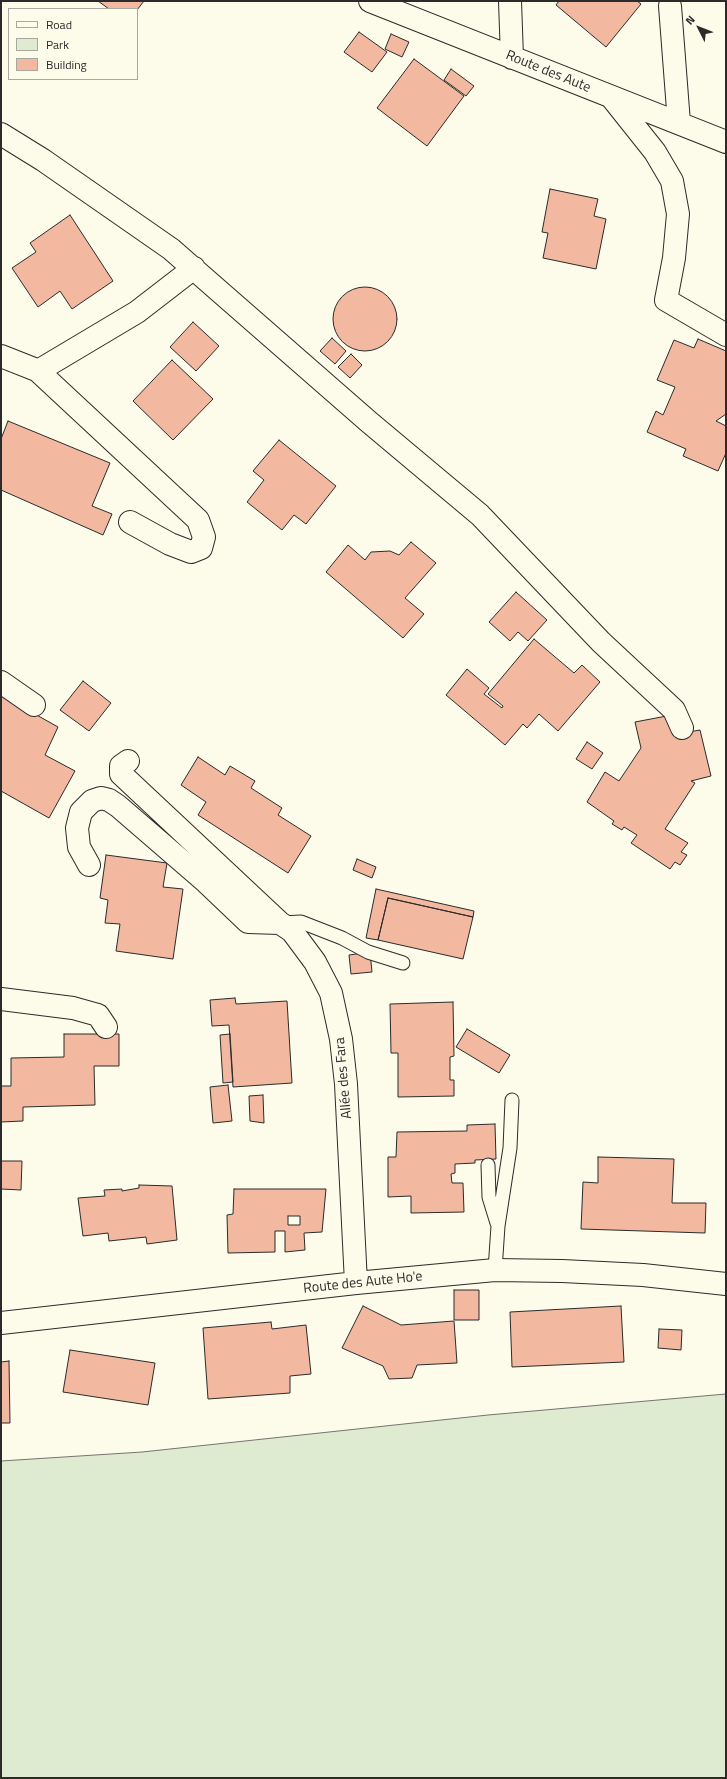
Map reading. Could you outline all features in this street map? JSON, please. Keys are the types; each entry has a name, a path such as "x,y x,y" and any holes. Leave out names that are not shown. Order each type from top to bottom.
{"street":[{"name":"Route des Aute","path":"370,1 726,142"},
{"path":"510,1 512,58"},
{"path":"670,6 679,123"},
{"path":"611,97 655,152 672,181 678,214 674,258 666,300 726,335"},
{"path":"1,134 43,160 171,249 228,300 480,515 602,642 674,710 682,728"},
{"path":"39,371 137,312 194,268"},
{"path":"1,356 39,371 38,372 198,520 204,537 201,548 191,552 170,544 130,522"},
{"path":"1,682 34,705"},
{"name":"Allée des Fara","path":"128,761 121,766 121,774 280,923 292,931 318,968 331,993 341,1039 346,1084 356,1283"},
{"path":"89,865 79,847 77,828 81,812 92,800 101,798 109,800 118,806 206,882 248,922 280,923"},
{"path":"1,999 73,1008 98,1015 106,1027"},
{"name":"Route des Aute Ho'e","path":"1,1323 356,1283 494,1270 562,1271 643,1275 726,1284"}],"lane":[{"path":"280,923 301,922 342,938 368,952 402,962"},
{"path":"494,1270 498,1226 510,1148 512,1100"},
{"path":"488,1165 489,1196 498,1226"}],"green space":[{"path":"726,1394 726,1778 1,1778 1,1461 142,1452 488,1415"}],"building":[{"path":"98,1 144,1 138,9 108,8"},
{"path":"559,1 637,1 641,4 606,47 556,5"},
{"path":"359,32 387,52 372,72 344,52"},
{"path":"391,34 409,42 402,57 385,49"},
{"path":"414,59 464,96 427,146 377,108"},
{"path":"451,69 474,86 466,96 444,80"},
{"path":"550,189 598,199 594,216 606,219 596,269 543,258 548,233 542,232"},
{"path":"70,215 113,281 72,309 60,291 38,307 12,268 36,252 30,243"},
{"path":"359,287 371,287 388,296 395,307 397,319 395,331 388,342 371,351 359,351 347,346 338,337 333,325 333,313 338,301 347,292"},
{"path":"193,322 219,346 196,371 170,347"},
{"path":"332,338 346,351 335,364 320,351"},
{"path":"698,339 726,351 726,414 716,421 726,426 726,453 718,471 683,456 686,449 647,432 656,411 663,415 675,387 657,380 674,340 694,348"},
{"path":"351,354 362,365 350,378 338,367"},
{"path":"172,360 213,399 173,440 133,401"},
{"path":"8,421 110,463 92,506 112,514 103,535 1,490 1,439"},
{"path":"279,440 336,486 306,524 294,515 282,530 247,502 264,480 253,471"},
{"path":"411,542 436,563 405,598 424,614 403,638 326,572 348,545 365,560 371,552 390,551 399,555"},
{"path":"516,592 547,620 528,641 518,632 510,641 489,622"},
{"path":"534,639 574,673 582,665 600,682 558,731 539,714 527,728 523,724 505,745 446,695 467,669 489,688 484,694 502,708 503,706 488,694"},
{"path":"83,681 111,703 89,731 60,710"},
{"path":"1,695 58,727 45,755 75,771 49,818 1,791"},
{"path":"672,715 677,734 700,730 711,776 691,781 695,783 665,829 688,843 681,852 687,855 680,865 675,862 670,869 631,843 637,835 624,827 622,830 612,824 614,821 587,802 605,772 619,781 641,748 635,722"},
{"path":"587,742 603,753 592,769 576,759"},
{"path":"198,757 225,775 230,766 255,781 251,788 282,808 278,815 311,836 288,873 198,815 206,802 181,785"},
{"path":"106,855 167,863 163,887 183,889 173,959 116,951 120,924 105,923 108,900 100,898"},
{"path":"357,859 376,867 372,878 353,870"},
{"path":"376,889 474,911 473,917 388,898 378,940 366,938"},
{"path":"388,898 473,917 463,959 378,940"},
{"path":"370,952 372,972 351,974 349,955"},
{"path":"235,998 236,1004 287,1001 292,1083 233,1087 229,1025 212,1026 210,1000"},
{"path":"453,1002 454,1056 450,1057 450,1080 454,1080 454,1096 398,1097 398,1053 391,1053 390,1004"},
{"path":"467,1029 510,1055 499,1073 456,1047"},
{"path":"64,1034 119,1034 119,1066 94,1066 95,1105 23,1107 23,1121 1,1122 1,1086 11,1086 11,1058 64,1057"},
{"path":"230,1034 233,1082 223,1083 220,1035"},
{"path":"228,1085 232,1121 213,1123 210,1087"},
{"path":"263,1095 264,1123 250,1121 249,1096"},
{"path":"495,1124 496,1159 475,1160 475,1163 455,1164 455,1173 451,1174 452,1183 463,1183 464,1212 411,1213 411,1196 388,1197 388,1157 396,1157 397,1132 467,1131 467,1125"},
{"path":"598,1157 674,1159 672,1203 706,1203 705,1233 581,1229 583,1182 598,1183"},
{"path":"1,1161 22,1161 21,1190 1,1189"},
{"path":"139,1185 172,1186 177,1240 147,1244 146,1237 109,1241 108,1233 83,1236 78,1198 105,1196 104,1190 122,1189 122,1191 139,1188"},
{"path":"234,1189 326,1189 322,1232 304,1233 305,1250 285,1252 285,1231 275,1231 275,1252 228,1253 227,1215 233,1214","holes":["288,1216 300,1216 300,1225 288,1225"]},
{"path":"454,1290 479,1290 479,1320 454,1320"},
{"path":"363,1306 401,1325 454,1321 457,1363 417,1365 412,1378 389,1379 383,1366 342,1348"},
{"path":"621,1306 624,1362 512,1367 510,1312"},
{"path":"271,1322 272,1329 306,1325 311,1374 290,1376 290,1393 208,1399 203,1328"},
{"path":"659,1329 682,1330 681,1350 658,1348"},
{"path":"70,1350 155,1363 148,1405 63,1392"},
{"path":"9,1361 10,1423 1,1423 1,1362"}]}
